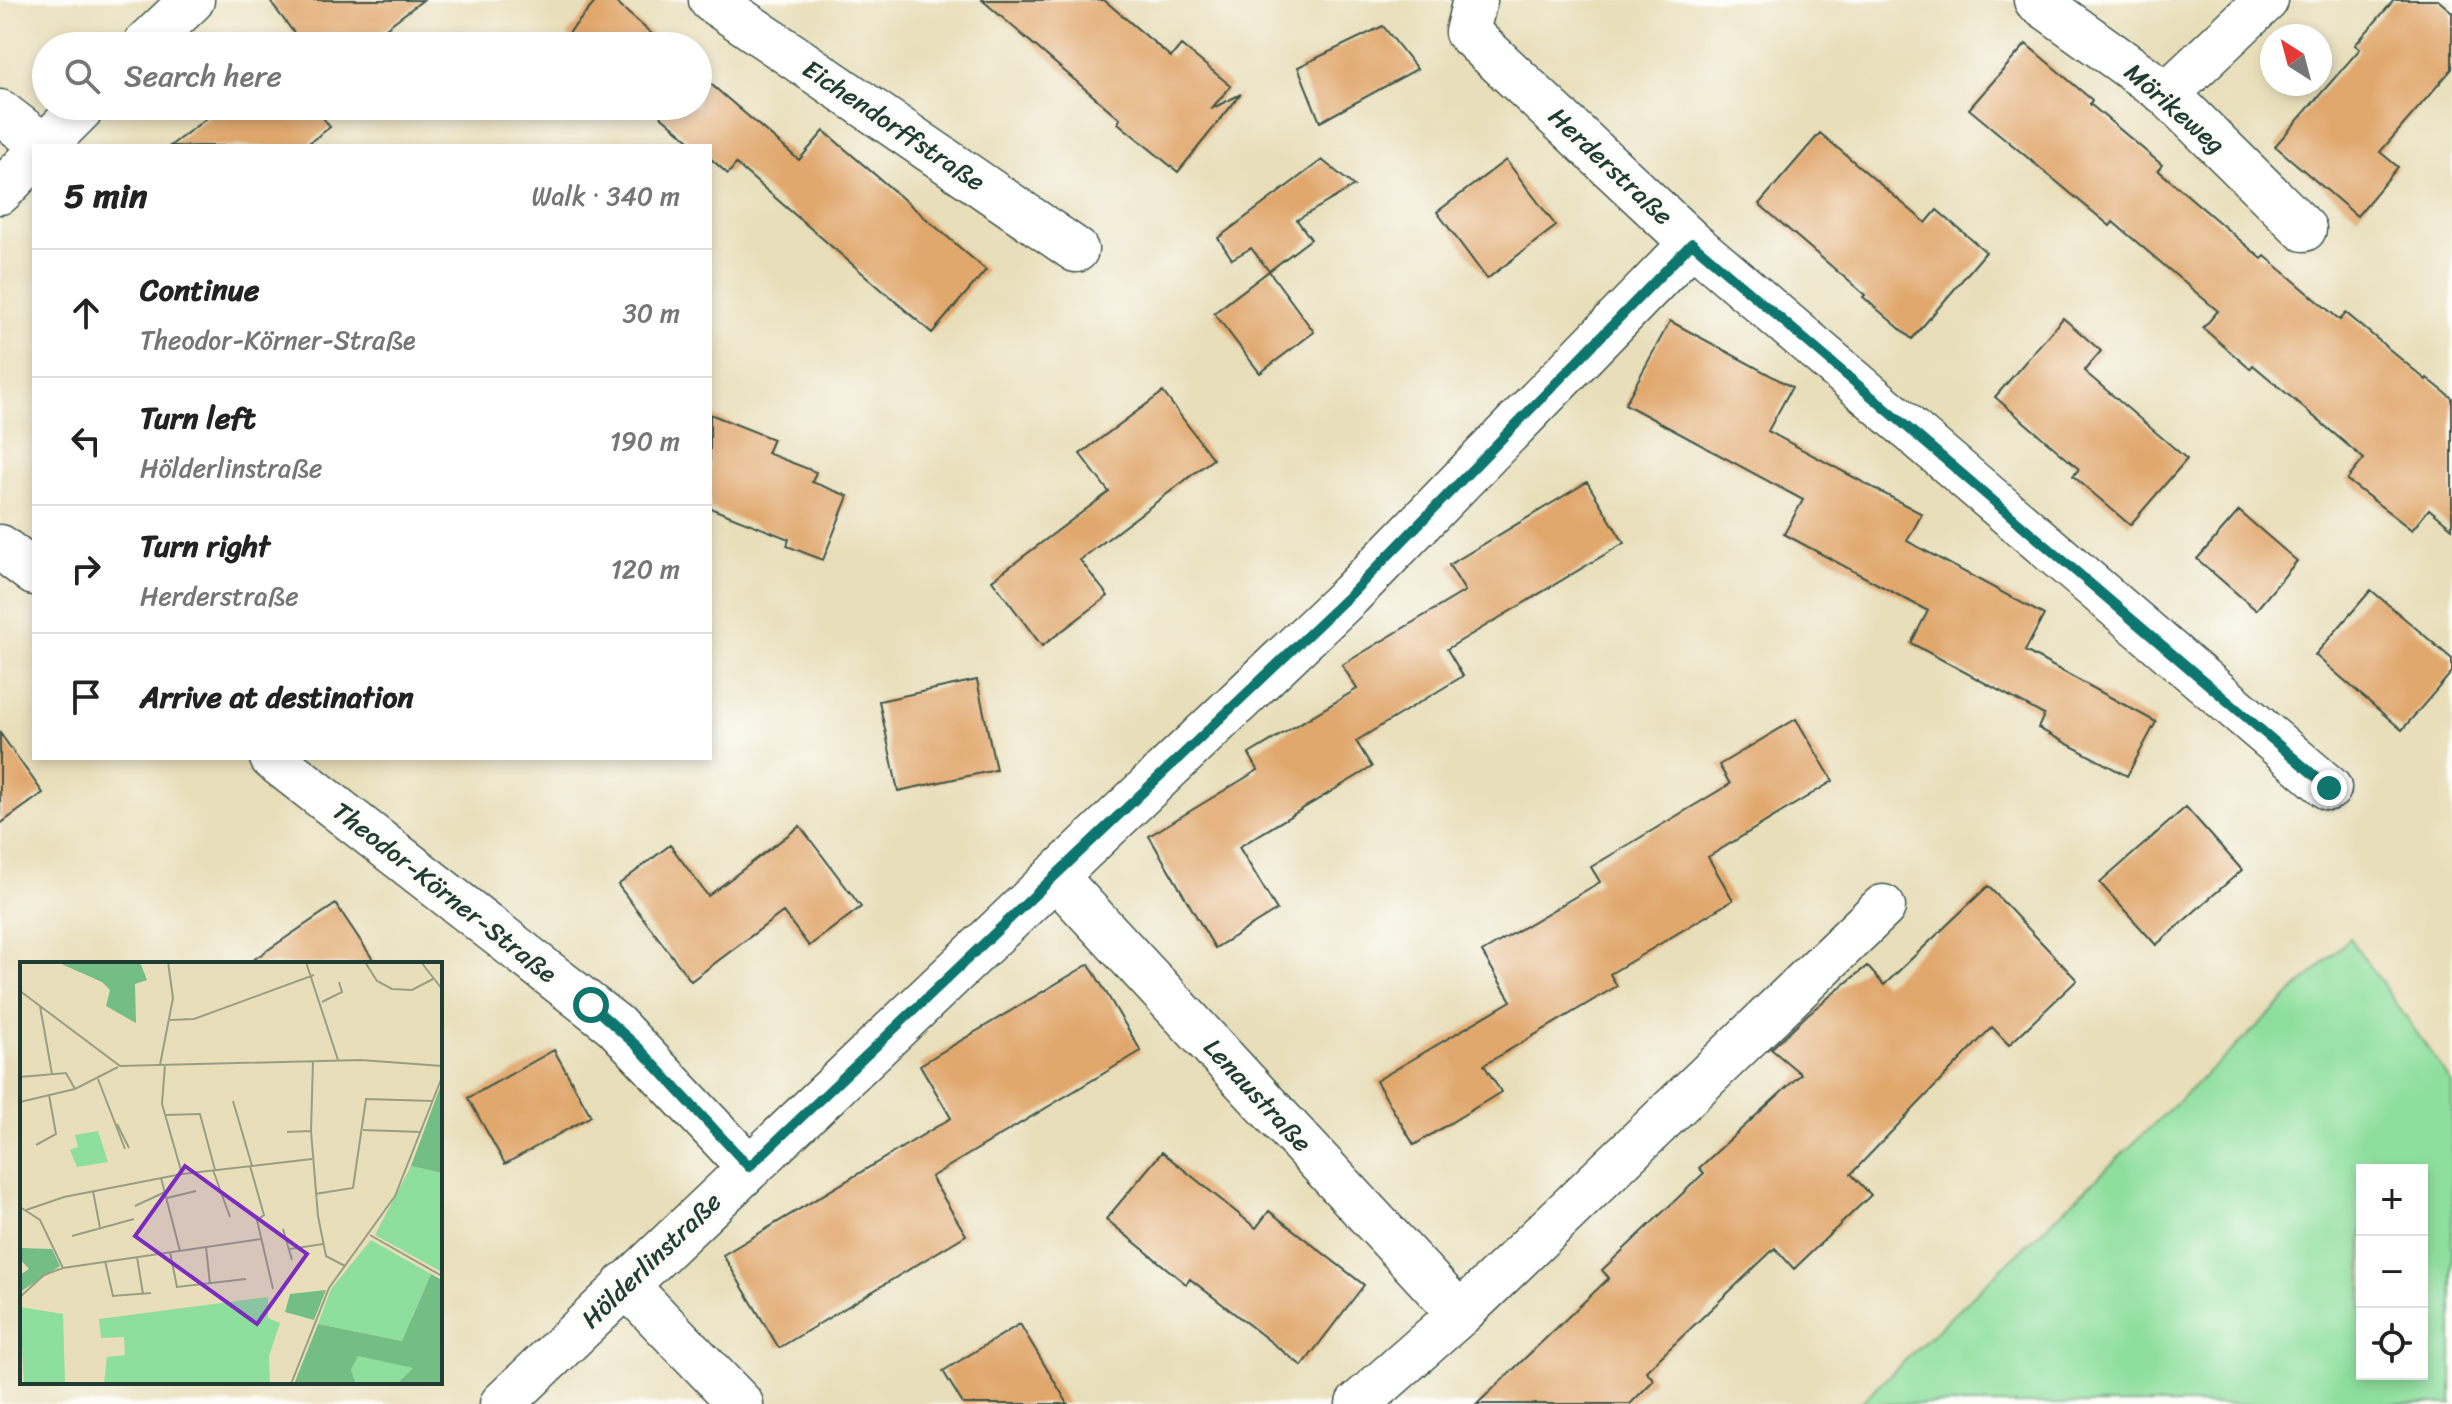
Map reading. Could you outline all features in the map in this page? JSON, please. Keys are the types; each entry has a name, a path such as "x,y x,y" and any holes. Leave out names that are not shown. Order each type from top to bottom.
{"street":[{"path":"159,32 192,0"},
{"name":"Eichendorffstraße","path":"711,0 1076,250"},
{"name":"Herderstraße","path":"1475,0 1467,32 1692,243 2329,788"},
{"name":"Mörikeweg","path":"2036,0 2167,94 2304,229"},
{"path":"2167,94 2266,0"},
{"path":"0,112 41,144"},
{"path":"46,144 70,120"},
{"path":"0,192 32,159"},
{"name":"Hölderlinstraße","path":"502,1404 1350,595 1692,243"},
{"path":"0,547 32,571"},
{"name":"Theodor-Körner-Straße","path":"275,760 615,1025 749,1167"},
{"name":"Lenaustraße","path":"1055,876 1460,1314"},
{"path":"1358,1404 1460,1314 1883,907"},
{"path":"625,1284 741,1404"}],"green space":[{"path":"2350,938 2452,1083 2452,1404 1859,1404"}],"building":[{"path":"269,0 423,0 381,32 293,32"},
{"path":"597,0 613,0 650,32 570,32"},
{"path":"982,0 1104,0 1171,57 1181,45 1231,86 1211,109 1241,94 1178,172 1118,123 1120,119"},
{"path":"2394,0 2438,0 2452,12 2452,69 2380,152 2398,167 2357,216 2275,146 2319,96 2332,96 2332,81 2360,49 2355,45"},
{"path":"1383,26 1417,69 1320,122 1298,67"},
{"path":"2026,44 2162,165 2158,170 2262,259 2265,256 2340,320 2346,313 2452,398 2452,528 2429,509 2412,530 2347,480 2364,459 2253,365 2250,369 2203,328 2218,311 2113,222 2110,226 1969,109"},
{"path":"712,85 799,160 824,131 986,270 932,333 736,164 728,174 712,160 712,144 694,144 665,120 712,120"},
{"path":"204,120 325,120 330,127 308,144 173,144"},
{"path":"1820,133 1926,223 1937,210 1986,252 1912,339 1759,204"},
{"path":"1322,160 1354,186 1297,220 1311,239 1269,271 1251,248 1232,259 1218,238"},
{"path":"1506,160 1556,226 1487,279 1437,212"},
{"path":"1269,271 1314,332 1260,373 1214,313"},
{"path":"2063,318 2101,351 2084,371 2187,459 2130,525 2073,476 2079,469 1995,397"},
{"path":"1670,321 1792,387 1768,431 1922,514 1907,541 2044,615 2025,651 2156,722 2127,776 2038,728 2044,715 1911,643 1928,611 1784,534 1803,500 1625,404"},
{"path":"1163,392 1213,459 1080,560 1108,596 1042,646 992,580 1109,492 1080,454"},
{"path":"712,415 773,439 767,453 816,472 812,482 848,496 823,560 787,546 789,539 712,509"},
{"path":"1587,482 1624,543 1447,649 1463,676 1356,741 1372,767 1239,847 1277,910 1215,948 1149,836 1258,770 1249,754 1357,689 1342,665 1465,591 1449,565"},
{"path":"2239,511 2297,561 2256,610 2197,559"},
{"path":"2371,590 2452,659 2452,672 2402,730 2315,655"},
{"path":"977,680 996,770 898,791 879,701"},
{"path":"1796,719 1833,781 1708,857 1733,900 1610,974 1617,986 1484,1065 1501,1092 1414,1145 1376,1081 1511,1001 1482,952 1600,882 1591,867 1730,784 1719,765"},
{"path":"0,733 43,793 0,824"},
{"path":"2186,807 2242,870 2156,945 2100,883"},
{"path":"800,826 861,907 809,946 783,912 691,981 618,885 670,845 708,896"},
{"path":"1988,886 2077,980 2009,1045 1992,1027 1851,1174 1871,1195 1794,1269 1775,1248 1646,1371 1654,1380 1630,1404 1477,1404 1609,1278 1602,1270 1704,1173 1699,1168 1801,1074 1771,1049 1867,966 1884,985"},
{"path":"336,904 375,962 250,962"},
{"path":"1089,964 1141,1051 931,1177 966,1235 779,1348 723,1255 951,1118 920,1065"},
{"path":"554,1050 591,1116 505,1164 468,1098"},
{"path":"1162,1152 1256,1228 1269,1211 1364,1285 1302,1366 1190,1279 1186,1284 1106,1219"},
{"path":"1020,1324 1068,1404 963,1404 943,1371"}],"route":[{"path":"591,1005 637,1046 749,1167 1350,595 1692,243 2329,788"}]}
